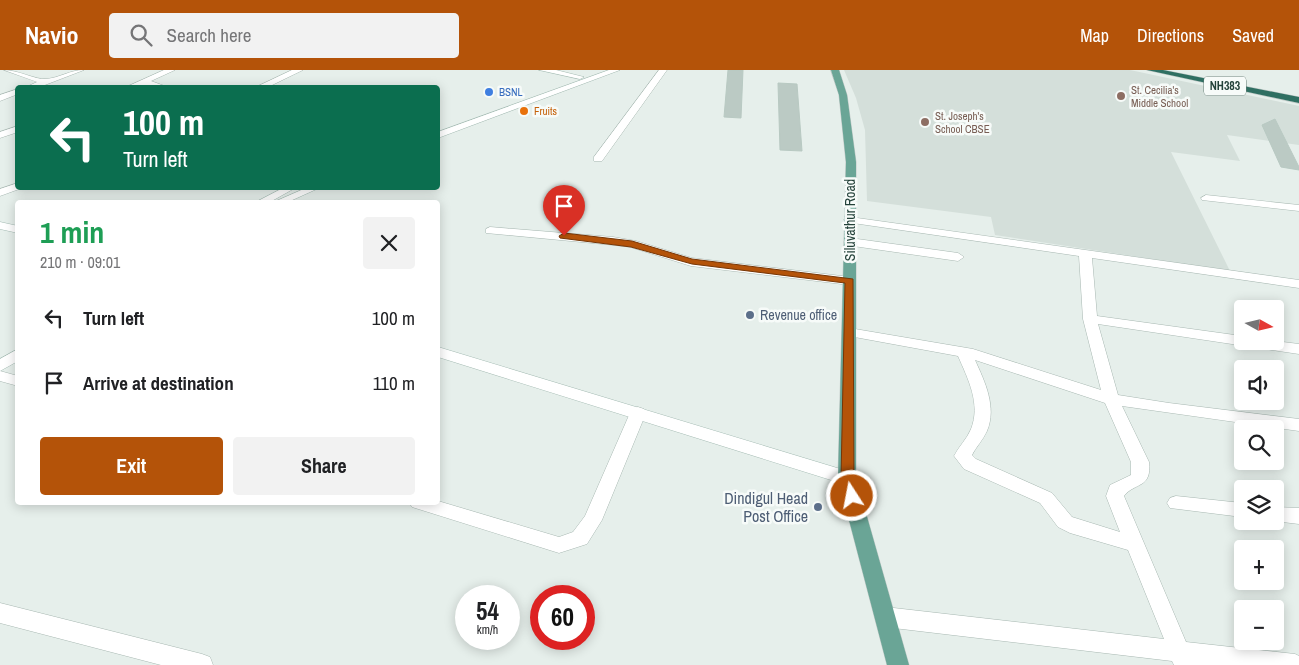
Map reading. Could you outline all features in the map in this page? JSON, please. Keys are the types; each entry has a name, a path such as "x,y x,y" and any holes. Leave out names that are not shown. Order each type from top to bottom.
{"highway":[{"name":"NH383","path":"1151,70 1299,98"},
{"name":"NH383","path":"1165,70 1299,98"}],"main road":[{"name":"Siluvathur Road","path":"835,70 843,95 851,162 848,478 898,665"}],"street":[{"path":"8,70 45,82"},
{"path":"36,85 80,70"},
{"path":"136,85 171,70"},
{"path":"265,85 300,70"},
{"path":"543,70 580,77"},
{"path":"440,134 453,125 602,70"},
{"path":"440,127 453,125 616,70"},
{"path":"598,159 662,70"},
{"path":"144,82 155,85"},
{"path":"0,98 15,92"},
{"path":"0,135 15,130"},
{"path":"0,193 15,187"},
{"path":"266,200 288,190"},
{"path":"285,200 309,190"},
{"path":"1206,198 1299,208"},
{"path":"850,220 1299,284"},
{"path":"0,225 15,229"},
{"path":"490,231 613,241 632,244 692,262 850,281"},
{"path":"850,242 958,257"},
{"path":"1085,254 1090,319 1111,399 1140,462 1141,472 1137,480 1120,486 1116,490 1115,496 1182,658"},
{"path":"1090,319 1299,350"},
{"path":"849,332 964,352 1111,399 1169,409 1299,425"},
{"path":"964,352 979,387 985,413 979,431 965,450 963,456 970,464 1046,498 1065,522 1071,525 1133,543"},
{"path":"440,353 848,478"},
{"path":"0,366 15,356"},
{"path":"0,376 15,380"},
{"path":"428,505 559,545 580,538 592,520 638,413"},
{"path":"1176,503 1234,509"},
{"path":"1284,515 1299,516"},
{"path":"0,613 202,665"},
{"path":"885,617 1182,658 1295,665"}],"shaded area":[{"path":"844,70 1130,70 1299,106 1299,145 1227,135 1240,161 1171,152 1230,271 995,235 991,217 867,201 865,130 856,98"}],"building":[{"path":"728,70 743,70 741,118 724,117"},
{"path":"778,83 797,84 802,151 780,150"},
{"path":"1275,119 1299,170 1281,167 1262,125"}],"place":[{"name":"BSNL","path":"489,92"},
{"name":"St. Cecilia's Middle School","path":"1121,96"},
{"name":"Fruits","path":"524,111"},
{"name":"St. Joseph's School CBSE","path":"925,122"},
{"name":"Revenue office","path":"750,315"},
{"name":"Dindigul Head Post Office","path":"818,507"}],"route":[{"path":"564,236 632,244 692,262 850,281 848,478 852,496"}]}
